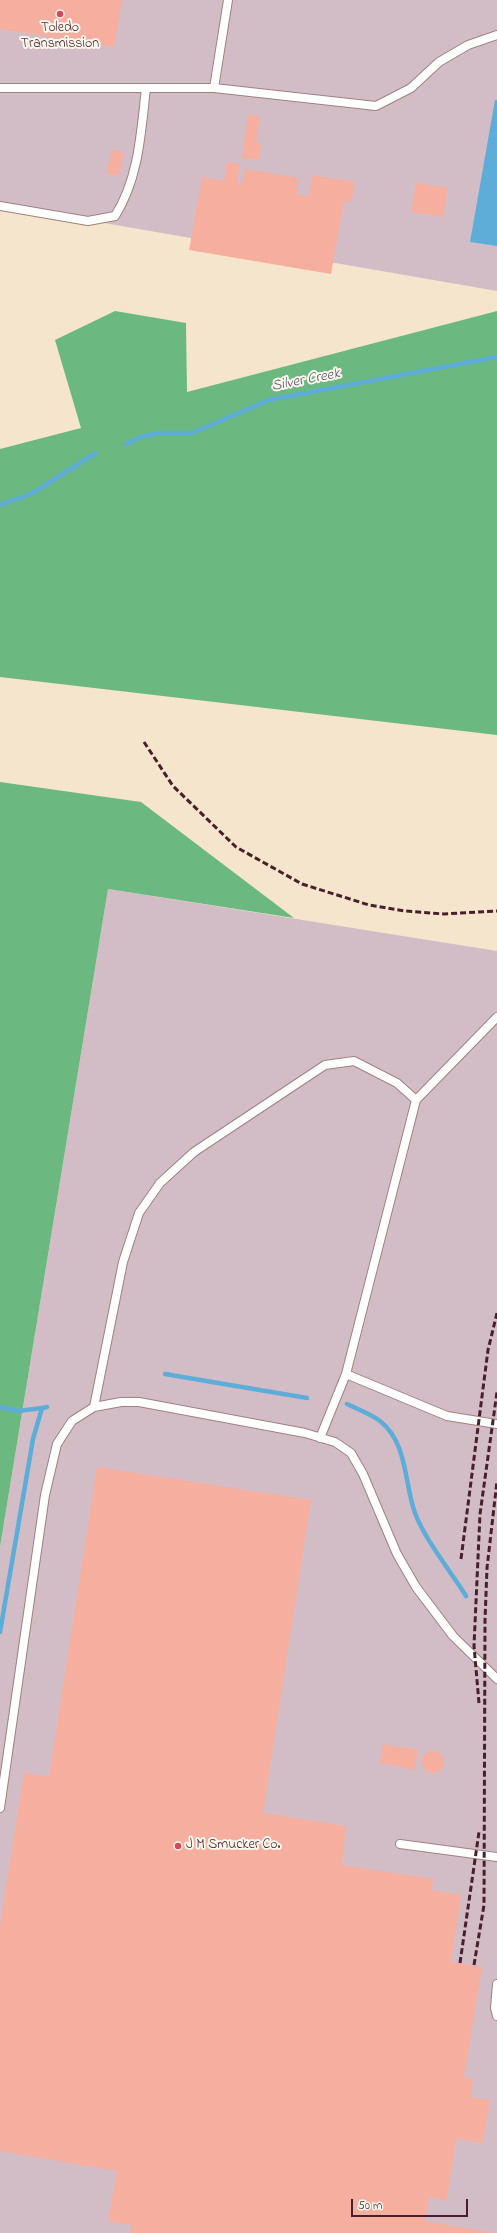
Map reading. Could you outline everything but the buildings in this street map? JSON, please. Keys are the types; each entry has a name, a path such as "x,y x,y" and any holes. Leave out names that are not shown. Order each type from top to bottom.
{"lane":[{"path":"214,88 228,0"},
{"path":"0,88 214,88 376,106 411,88 439,62 468,46 497,35"},
{"path":"0,206 88,221 115,216 126,198 139,154 146,88"},
{"path":"320,1438 346,1374 416,1100 497,1017"},
{"path":"94,1407 123,1262 140,1213 160,1183 194,1152 325,1065 354,1061 397,1083 416,1100"},
{"path":"346,1374 447,1416 497,1424"},
{"path":"0,1808 45,1495 57,1444 72,1421 94,1407 121,1402 139,1402 335,1442 351,1453 363,1474 397,1554 416,1587 453,1636 497,1679"},
{"path":"400,1844 497,1856"},
{"path":"497,1984 495,2008 497,2016"}],"shaded area":[{"path":"0,0 497,0 497,291 0,205"},
{"path":"108,889 497,951 497,2233 0,2233 0,1547"}],"green space":[{"path":"115,311 186,323 187,392 497,311 497,735 0,677 0,449 81,428 55,340"},
{"path":"0,782 141,802 294,918 108,889 0,1547"}],"water":[{"path":"495,100 497,100 497,246 470,242"}],"waterway":[{"name":"Silver Creek","path":"126,444 144,436 159,433 192,433 269,400 497,357"},
{"name":"Silver Creek","path":"0,505 31,494 96,453"},
{"path":"165,1374 307,1398"},
{"path":"347,1404 376,1418 389,1430 396,1440 404,1464 411,1501 419,1523 431,1544 466,1596"},
{"path":"0,1407 18,1411 42,1408"},
{"path":"0,1632 33,1439 42,1408 47,1407"}],"railway":[{"path":"144,742 173,786 236,847 302,884 369,905 405,911 444,914 497,911"},
{"path":"461,1559 488,1350 497,1313"},
{"path":"479,1703 474,1646 480,1514 497,1392"},
{"path":"474,1965 484,1905 485,1620 487,1568 497,1481"},
{"path":"460,1963 479,1832"}],"place":[{"name":"Toledo Transmission","path":"60,14"},
{"name":"J M Smucker Co.","path":"178,1846"}]}
